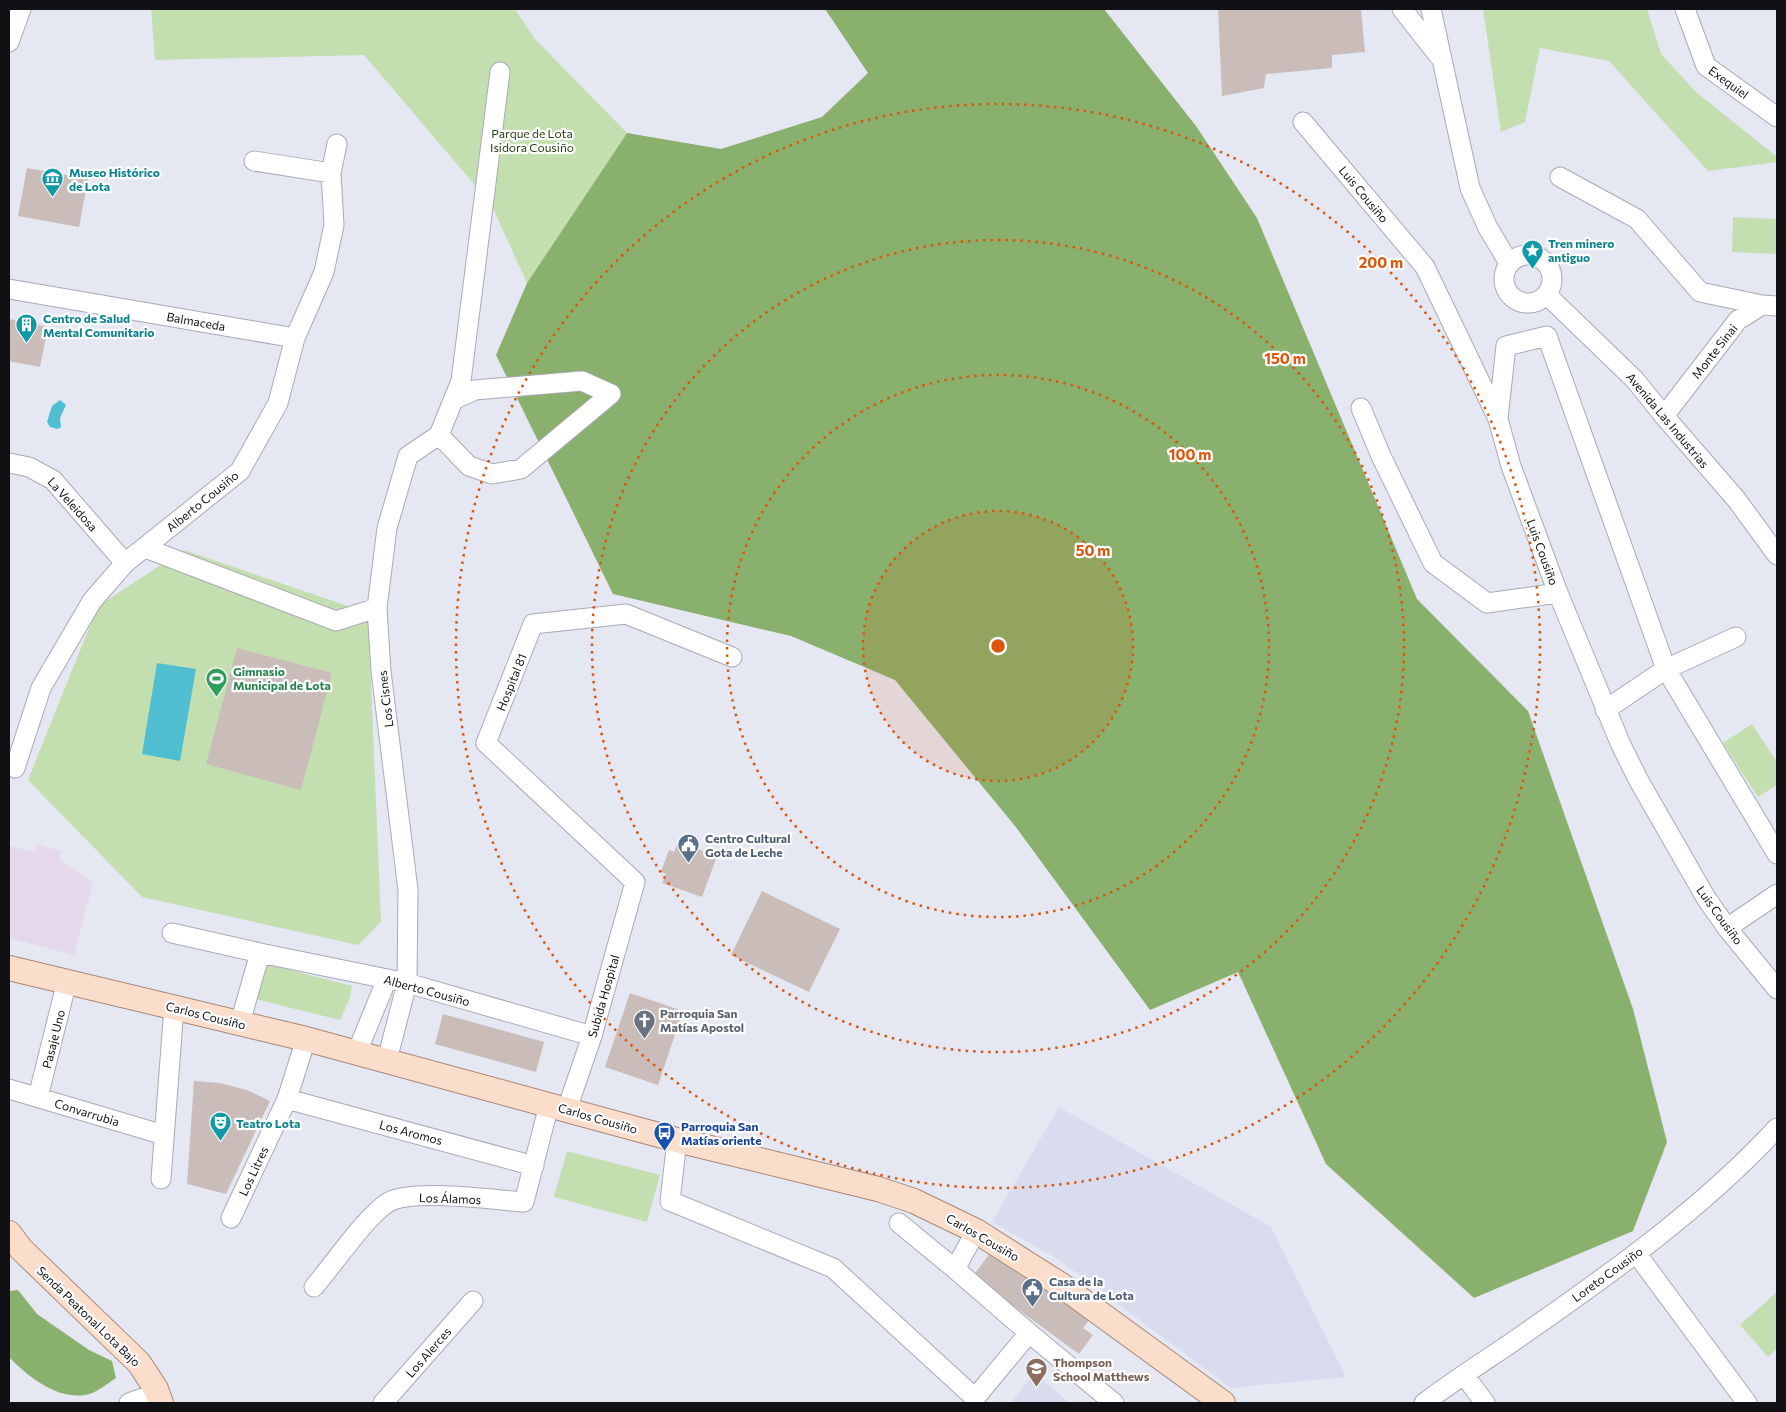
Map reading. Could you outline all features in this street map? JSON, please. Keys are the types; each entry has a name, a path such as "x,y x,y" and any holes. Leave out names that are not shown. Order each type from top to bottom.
{"main road":[{"name":"Carlos Cousiño","path":"9,968 357,1052 677,1140 878,1189 914,1201 976,1231 1102,1314 1223,1403"},
{"name":"Senda Peatonal Lota Bajo","path":"9,1233 21,1250 139,1363 159,1396"}],"street":[{"path":"9,42 22,9"},
{"path":"1402,9 1443,61"},
{"path":"1431,9 1470,188 1488,228 1509,263"},
{"name":"Exequiel","path":"1685,9 1706,66 1777,117"},
{"path":"453,400 475,390 582,381 612,394 521,470 492,474 470,466 439,435 453,400 461,381 500,72"},
{"name":"Luis Cousiño","path":"1303,122 1425,266 1498,420 1511,466 1558,594 1605,710 1639,781 1695,879 1727,928 1777,988"},
{"name":"Alberto Cousiño","path":"15,768 41,688 92,601 126,564 240,471 278,403 294,338 324,272 334,225 331,173 337,144"},
{"path":"254,161 331,173"},
{"path":"1560,177 1637,219 1700,292 1770,306"},
{"path":"1522,255 1537,256 1549,266 1553,280 1547,295 1534,303 1519,302 1507,292 1503,277 1509,263 1522,255"},
{"name":"Balmaceda","path":"9,289 294,338"},
{"name":"Avenida Las Industrias","path":"1547,295 1635,380 1736,499 1777,555"},
{"name":"Monte Sinai","path":"1664,416 1738,320 1770,306"},
{"path":"1498,420 1506,346 1547,336 1666,669 1777,854"},
{"path":"1361,408 1381,456 1433,563 1487,603 1558,594"},
{"name":"Los Cisnes","path":"387,1060 407,983 408,890 381,672 377,608 387,528 408,456 439,435"},
{"name":"La Veleidosa","path":"9,463 29,467 53,480 126,564"},
{"path":"145,548 336,621 377,608"},
{"name":"Hospital 81","path":"634,882 486,744 533,624 626,614 732,657"},
{"path":"1605,710 1666,669 1736,637"},
{"name":"Subida Hospital","path":"558,1107 592,1036 634,882"},
{"path":"1727,928 1777,894"},
{"name":"Alberto Cousiño","path":"172,933 407,983 592,1036"},
{"path":"240,1023 260,953"},
{"path":"357,1052 387,979"},
{"name":"Pasaje Uno","path":"38,1097 67,982"},
{"path":"161,1179 174,1007"},
{"name":"Los Litres","path":"231,1218 287,1099 306,1039"},
{"name":"Convarrubia","path":"9,1089 164,1136"},
{"name":"Los Aromos","path":"287,1099 534,1166"},
{"name":"Los Álamos","path":"314,1287 370,1219 388,1202 420,1195 524,1202 534,1166 558,1107"},
{"name":"Loreto Cousiño","path":"1424,1403 1636,1253 1702,1201 1777,1128"},
{"path":"677,1140 670,1201 833,1268 977,1401 1028,1333"},
{"path":"899,1223 1028,1333 1114,1403"},
{"path":"955,1269 976,1231"},
{"path":"1636,1253 1747,1403"},
{"name":"Los Alerces","path":"383,1403 473,1301"},
{"path":"1464,1375 1485,1403"},
{"path":"129,1403 146,1397 159,1396"}],"shaded area":[{"path":"38,845 61,851 59,859 93,883 74,955 9,938 9,846 35,852"},
{"path":"1059,1107 1271,1227 1346,1377 1231,1388 1059,1260 992,1222"},
{"name":"Thompson School Matthews","path":"1034,1373 1070,1403 1011,1403"}],"green space":[{"name":"Parque de Lota Isidora Cousiño","path":"151,9 515,9 534,38 627,133 527,283 491,204 364,55 155,60"},
{"path":"825,9 1104,9 1196,126 1257,218 1417,599 1528,711 1633,1009 1667,1142 1633,1231 1474,1298 1326,1164 1238,972 1150,1010 1015,826 895,680 791,636 613,594 496,355 527,283 627,133 721,149 822,117 868,73"},
{"path":"1483,9 1647,9 1661,54 1697,93 1777,157 1777,162 1708,171 1609,61 1540,48 1525,122 1501,132"},
{"path":"1733,217 1777,219 1777,254 1732,252"},
{"name":"Gimnasio Municipal de Lota","path":"184,550 368,613 381,922 358,945 142,897 28,780 98,606"},
{"path":"1752,724 1777,762 1777,785 1758,797 1723,743"},
{"path":"255,961 352,986 350,998 340,1020 243,996"},
{"path":"567,1151 660,1175 647,1222 554,1197"},
{"path":"18,1290 37,1314 89,1350 112,1361 116,1378 92,1393 69,1395 46,1387 17,1365 9,1357 9,1291"},
{"path":"1777,1292 1777,1348 1768,1357 1740,1325"}],"water":[{"path":"60,400 66,405 60,418 61,427 58,429 50,427 47,422 52,406"},
{"path":"157,663 196,669 180,761 142,754"}],"building":[{"path":"1218,9 1361,9 1365,52 1332,55 1332,68 1266,74 1264,88 1222,96"},
{"name":"Museo Histórico de Lota","path":"27,168 88,179 79,227 18,216"},
{"name":"Centro de Salud Mental Comunitario","path":"9,319 48,327 40,367 9,361"},
{"path":"237,648 332,673 301,790 206,764"},
{"name":"Centro Cultural Gota de Leche","path":"678,842 717,856 702,897 662,883 666,874 661,872 669,850 674,852"},
{"path":"762,891 840,929 809,992 731,955"},
{"name":"Parroquia San Matías Apostol","path":"630,993 683,1011 658,1085 605,1067"},
{"path":"443,1014 544,1042 536,1072 435,1044"},
{"name":"Teatro Lota","path":"194,1081 220,1083 247,1090 270,1101 226,1194 187,1184"},
{"path":"993,1249 1089,1320 1083,1328 1093,1335 1079,1354 973,1276"}],"place":[{"name":"Museo Histórico de Lota","path":"53,198"},
{"name":"Tren minero antiguo","path":"1532,269"},
{"name":"Centro de Salud Mental Comunitario","path":"27,344"},
{"name":"Gimnasio Municipal de Lota","path":"217,697"},
{"name":"Centro Cultural Gota de Leche","path":"689,864"},
{"name":"Parroquia San Matías Apostol","path":"644,1039"},
{"name":"Teatro Lota","path":"220,1142"},
{"name":"Parroquia San Matías oriente","path":"665,1152"},
{"name":"Casa de la Cultura de Lota","path":"1033,1307"},
{"name":"Thompson School Matthews","path":"1037,1388"}]}
